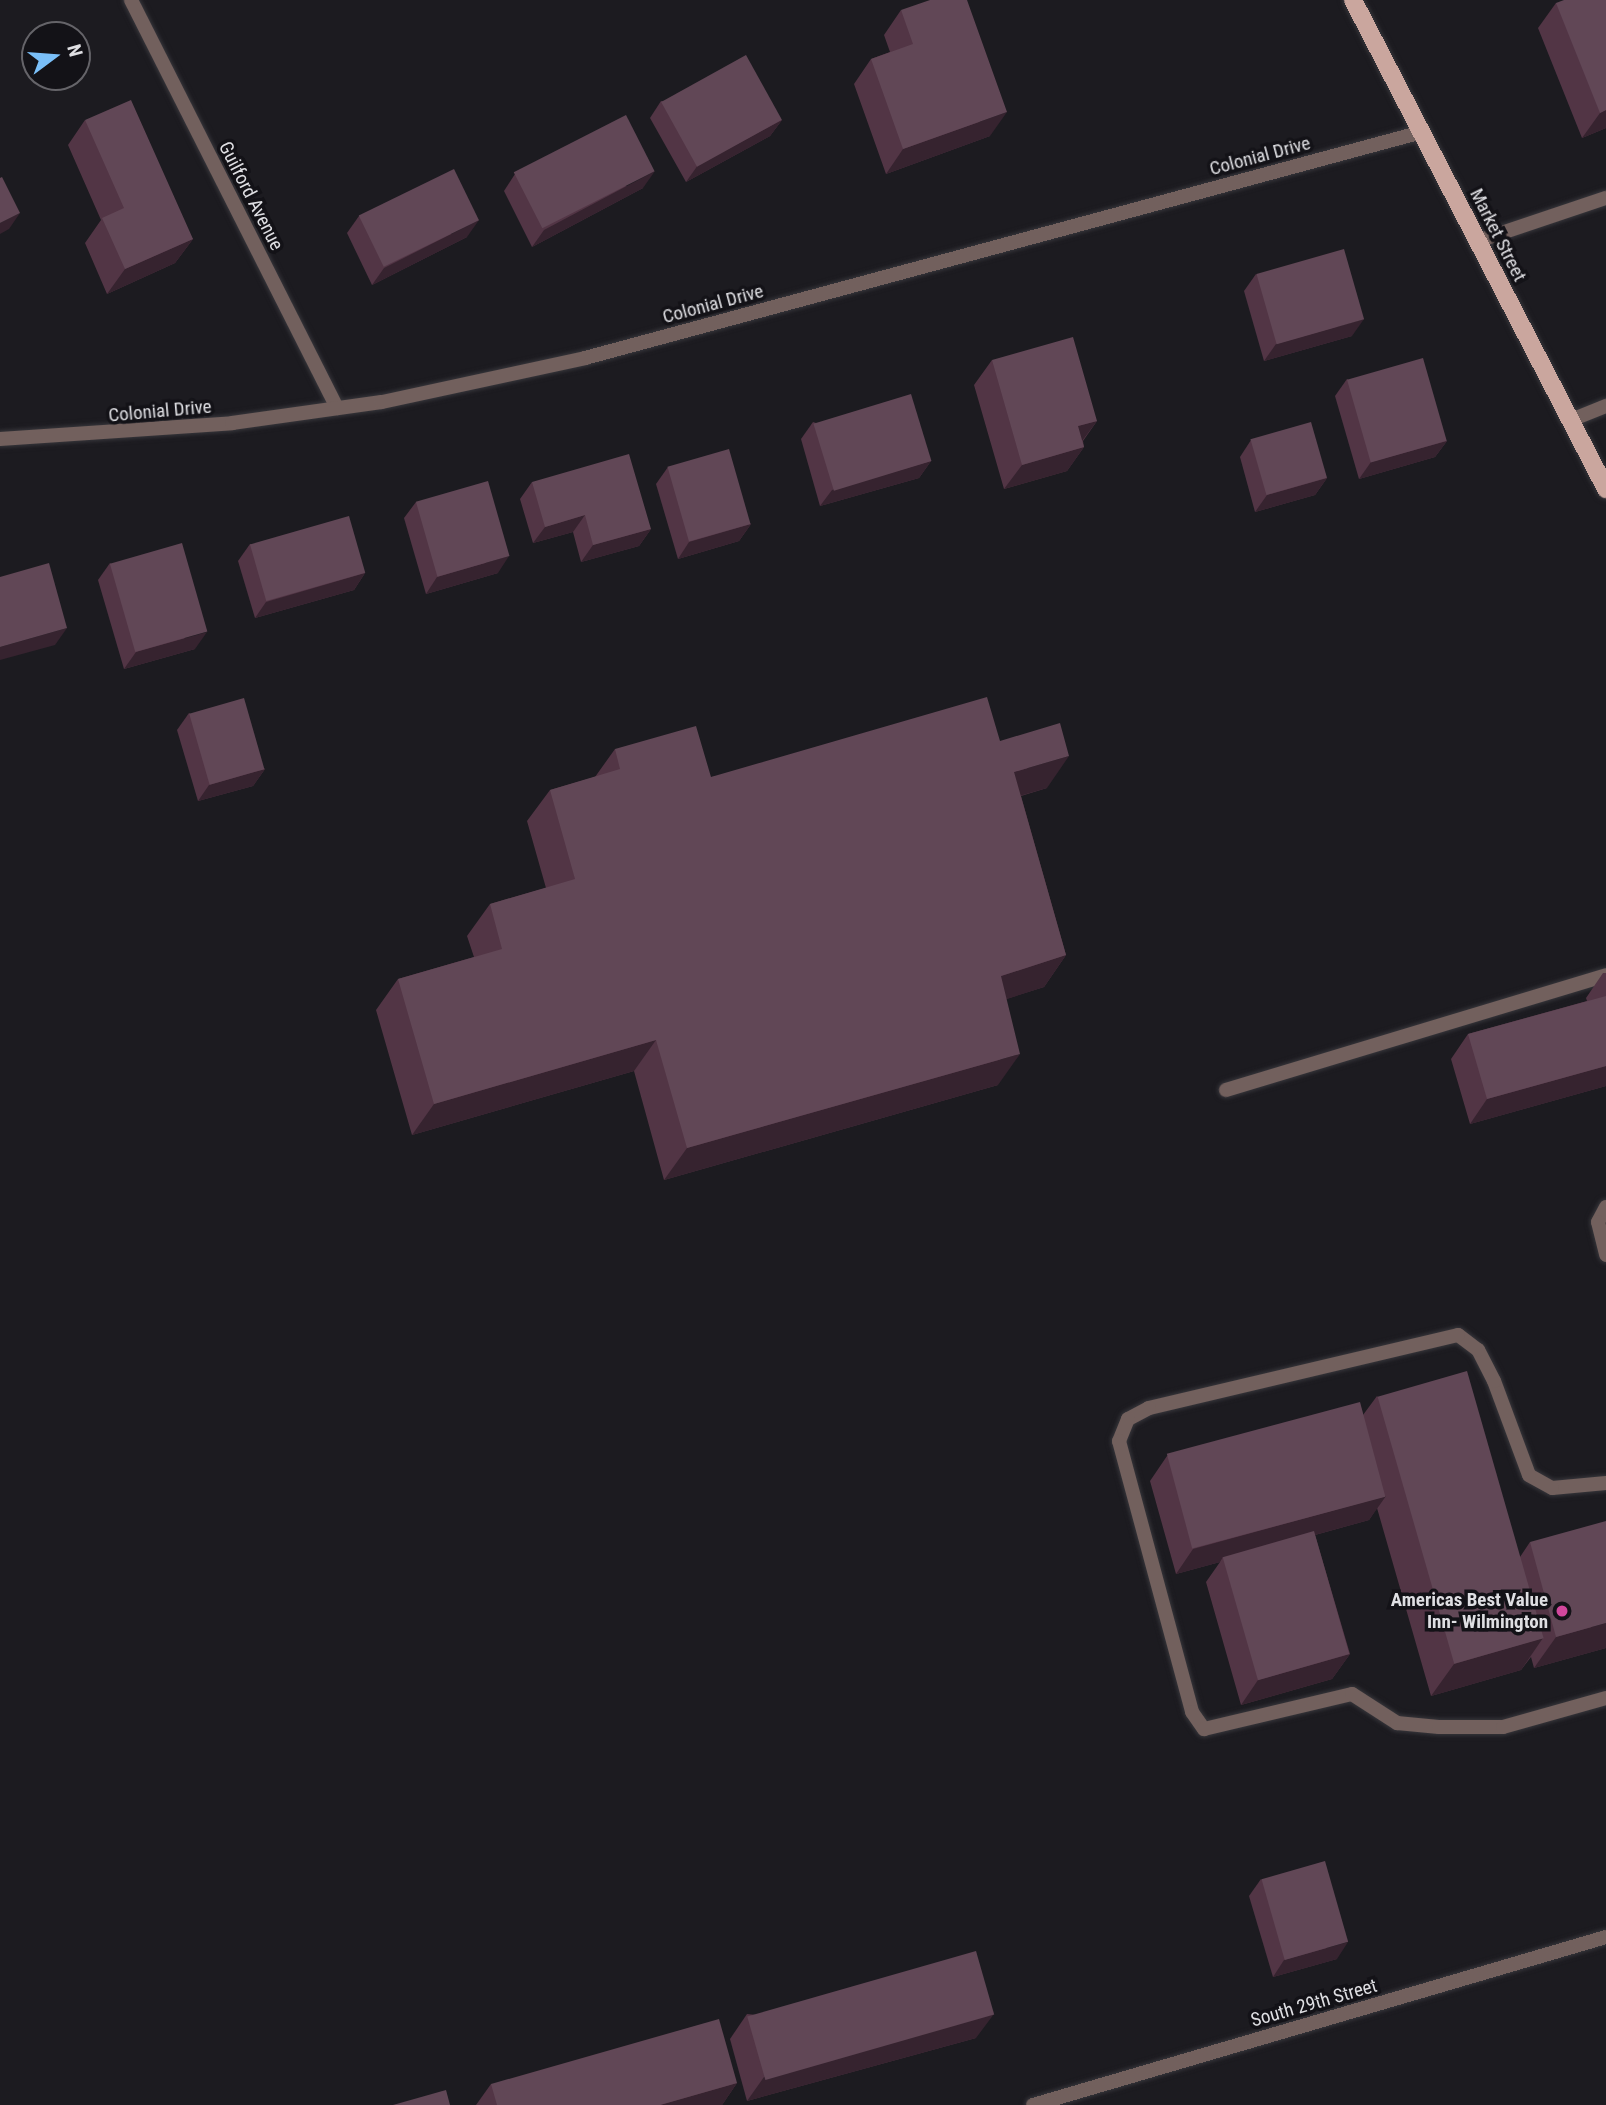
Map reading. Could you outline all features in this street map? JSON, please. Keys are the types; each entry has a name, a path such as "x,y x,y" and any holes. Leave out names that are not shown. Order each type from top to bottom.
{"main road":[{"name":"Market Street","path":"1353,0 1606,489"}],"street":[{"name":"Guilford Avenue","path":"131,0 337,408"},
{"name":"Colonial Drive","path":"0,439 232,424 337,408 585,358 1422,132"},
{"path":"1478,241 1606,198"},
{"path":"1571,420 1606,406"},
{"path":"1226,1090 1606,975"},
{"path":"1605,1208 1598,1222 1606,1255"},
{"path":"1606,1483 1552,1488 1529,1475 1494,1381 1478,1350 1458,1335 1149,1408 1128,1419 1119,1440 1192,1712 1204,1729 1352,1694 1397,1723 1439,1727 1503,1727 1606,1698"},
{"name":"South 29th Street","path":"1033,2105 1606,1937"}],"building":[{"path":"930,0 967,0 1007,112 903,149 871,59 913,44 901,10"},
{"path":"1564,0 1606,0 1606,110 1600,113 1556,3"},
{"path":"746,55 782,120 697,167 661,102"},
{"path":"131,100 193,239 125,269 102,218 124,208 85,120"},
{"path":"626,115 655,171 542,228 514,172"},
{"path":"454,169 479,220 384,267 359,215"},
{"path":"2,177 20,213 0,223 0,178"},
{"path":"1344,249 1364,319 1277,344 1257,274"},
{"path":"1073,337 1097,421 1078,426 1084,447 1022,465 992,360"},
{"path":"1423,358 1447,441 1371,462 1347,380"},
{"path":"911,394 931,461 834,491 813,424"},
{"path":"1311,422 1327,478 1266,495 1250,439"},
{"path":"729,449 750,524 689,542 667,467"},
{"path":"629,454 651,529 593,545 585,515 545,527 532,482"},
{"path":"488,481 509,556 437,577 416,502"},
{"path":"349,516 365,573 266,601 250,544"},
{"path":"182,543 207,631 135,652 110,564"},
{"path":"49,563 67,628 0,647 0,577"},
{"path":"987,697 1000,741 1060,723 1069,756 1014,772 1066,955 1001,976 1020,1054 687,1148 656,1040 434,1104 398,979 502,949 490,904 575,879 550,790 620,769 615,749 696,726 711,777"},
{"path":"244,698 264,769 210,785 189,714"},
{"path":"1606,996 1606,1066 1487,1099 1468,1034"},
{"path":"1467,1371 1544,1638 1454,1664 1378,1397"},
{"path":"1360,1402 1385,1497 1192,1548 1167,1454"},
{"path":"1606,1521 1606,1623 1556,1637 1530,1542"},
{"path":"1314,1531 1349,1654 1258,1680 1223,1557"},
{"path":"1325,1861 1348,1942 1285,1960 1262,1879"},
{"path":"976,1951 994,2014 765,2080 747,2017"},
{"path":"719,2019 737,2083 660,2105 497,2105 491,2084"},
{"path":"446,2090 450,2105 393,2105"}],"place":[{"name":"Americas Best Value Inn- Wilmington","path":"1562,1611"}]}
